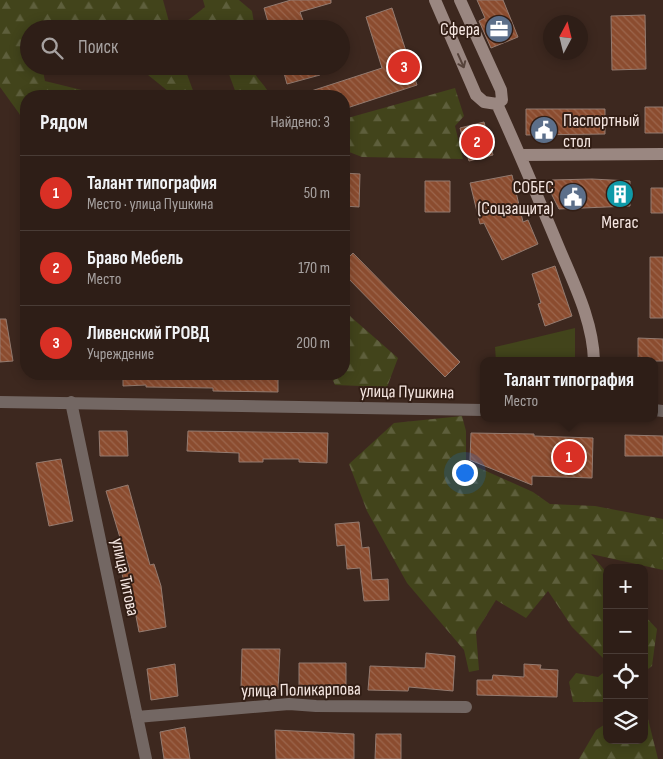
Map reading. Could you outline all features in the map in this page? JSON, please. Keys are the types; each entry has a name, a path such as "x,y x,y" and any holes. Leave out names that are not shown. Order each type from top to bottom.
{"main road":[{"path":"435,0 476,95 484,102 497,104 502,100 501,90 460,0"},
{"path":"497,104 521,155 582,304 592,337 594,357"},
{"path":"521,155 663,154"}],"street":[{"name":"улица Пушкина","path":"0,402 480,410"},
{"name":"улица Титова","path":"71,402 146,759"},
{"name":"улица Поликарпова","path":"137,717 289,704 316,706 466,707"}],"green space":[{"path":"0,0 163,0 169,20 20,20 20,75 44,75 45,81 82,90 20,90 20,115 0,87"},
{"path":"203,0 239,0 252,11 254,20 188,20 205,7"},
{"path":"148,75 187,75 193,90 167,90"},
{"path":"229,75 256,75 267,90 235,90"},
{"path":"455,88 464,116 455,126 463,159 362,157 350,152 350,117"},
{"path":"350,316 398,358 387,387 335,385 333,380 350,380"},
{"path":"575,328 575,357 496,357 495,347"},
{"path":"462,416 466,431 466,462 533,492 550,504 595,506 663,519 663,570 648,567 648,564 636,564 591,554 603,568 603,658 572,627 548,591 526,618 496,600 476,632 479,670 469,672 464,650 407,583 367,511 349,464 394,423"},
{"path":"648,619 657,629 652,666 648,669"},
{"path":"576,673 598,677 603,673 603,702 573,702 569,682"},
{"path":"648,719 658,759 579,759 596,730 603,726 603,744 648,744"}],"building":[{"path":"291,0 331,0 331,3 300,12 303,20 267,20 264,8"},
{"name":"Сфера","path":"477,0 503,0 518,37 491,48 479,21 485,18"},
{"path":"392,8 417,85 350,107 350,90 314,90 382,68 366,17"},
{"path":"645,15 646,69 612,70 611,16"},
{"path":"284,75 320,75 287,84"},
{"path":"645,107 663,107 663,133 645,133"},
{"path":"526,109 605,109 605,134 526,135"},
{"path":"484,122 493,155 469,161 460,128"},
{"path":"350,173 360,174 359,207 350,206"},
{"path":"512,175 523,222 528,220 538,244 502,260 484,223 480,224 470,183"},
{"path":"592,179 630,181 630,206 559,209 547,185 552,180"},
{"path":"425,181 450,181 450,212 425,212"},
{"path":"651,188 663,188 663,213 651,213"},
{"path":"353,253 460,362 445,377 350,280 350,256"},
{"path":"650,257 663,257 663,318 650,318"},
{"path":"555,266 572,316 545,326 538,304 541,303 532,274"},
{"path":"0,319 6,319 13,361 0,362"},
{"path":"638,338 663,339 663,361 658,361 658,357 638,357"},
{"path":"123,380 278,380 278,392 213,391 213,388 146,387 146,385 123,386"},
{"path":"99,431 127,431 128,456 100,456"},
{"path":"188,431 328,433 327,463 299,462 299,459 263,459 263,462 239,462 239,453 187,451"},
{"path":"471,433 534,434 534,436 593,438 592,478 532,476 532,485 470,460"},
{"path":"625,435 663,436 663,456 625,456"},
{"path":"61,459 73,521 49,526 36,463"},
{"path":"128,485 150,565 154,564 161,586 166,627 139,632 132,595 128,596 122,574 130,571 106,491"},
{"path":"359,522 362,548 369,547 372,580 388,579 389,600 364,601 360,568 347,569 345,545 337,546 335,524"},
{"path":"242,649 280,649 278,690 241,689"},
{"path":"426,653 455,656 453,691 409,687 408,691 368,690 370,666 425,668"},
{"path":"299,663 346,663 346,690 299,689"},
{"path":"175,664 178,696 151,700 147,669"},
{"path":"524,664 541,665 540,669 558,670 557,697 477,695 477,680 492,680 493,675 524,677"},
{"path":"185,727 190,759 164,759 160,732"},
{"path":"275,730 354,734 354,759 276,759"},
{"path":"376,734 401,734 401,759 375,759"}],"place":[{"name":"Сфера","path":"499,29"},
{"name":"Ливенский ГРОВД","path":"404,67"},
{"name":"Паспортный стол","path":"544,130"},
{"name":"Браво Мебель","path":"477,142"},
{"name":"Мегас","path":"620,194"},
{"name":"СОБЕС (Соцзащита)","path":"573,197"},
{"name":"Талант типография","path":"569,457"}]}
